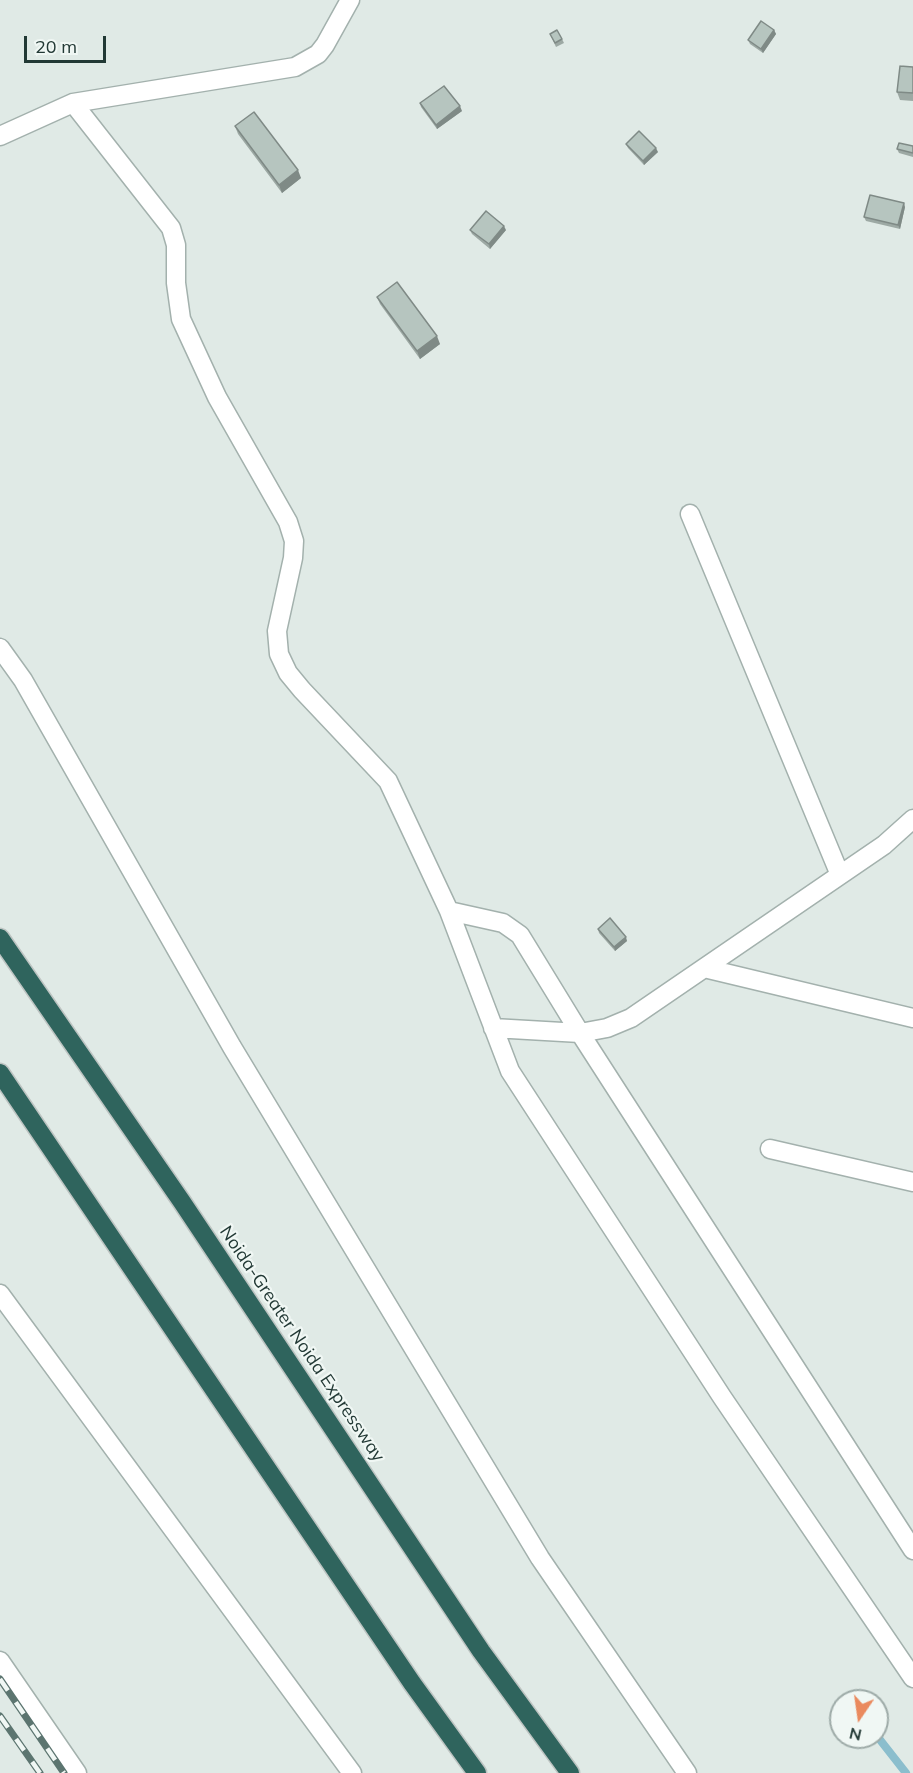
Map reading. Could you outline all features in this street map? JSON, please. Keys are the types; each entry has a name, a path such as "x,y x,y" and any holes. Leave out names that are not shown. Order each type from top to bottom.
{"highway":[{"name":"Noida-Greater Noida Expressway","path":"0,938 182,1202 481,1651 570,1773"},
{"path":"0,1073 406,1673 477,1773"}],"street":[{"path":"0,136 73,103 295,66 318,54 350,0"},
{"path":"73,103 171,228 176,245 176,283 181,319 217,396 288,522 294,541 293,558 276,631 279,654 288,673 388,781 449,911 510,1071 722,1397 913,1678"},
{"path":"690,514 840,875"},
{"path":"0,648 29,691 232,1047 540,1558 687,1773"},
{"path":"493,1028 580,1034 607,1028 631,1018 884,845 913,819"},
{"path":"449,911 502,922 520,935 580,1034 913,1550"},
{"path":"704,969 913,1018"},
{"path":"770,1149 913,1182"},
{"path":"0,1294 352,1773"},
{"path":"0,1660 77,1773"}],"building":[{"path":"761,21 774,30 761,49 748,40"},
{"path":"557,30 562,39 555,43 550,34"},
{"path":"900,66 913,67 913,93 897,92"},
{"path":"444,86 460,106 436,125 420,103"},
{"path":"254,112 298,170 279,185 235,126"},
{"path":"639,131 656,148 643,161 626,144"},
{"path":"899,143 913,146 913,153 897,149"},
{"path":"870,195 904,203 898,225 864,217"},
{"path":"486,211 504,226 489,244 470,230"},
{"path":"397,282 437,336 417,351 377,297"},
{"path":"610,918 626,937 614,947 598,929"}],"waterway":[{"path":"887,1749 906,1773"}],"railway":[{"path":"0,1679 64,1773"},
{"path":"0,1716 40,1773"}]}
